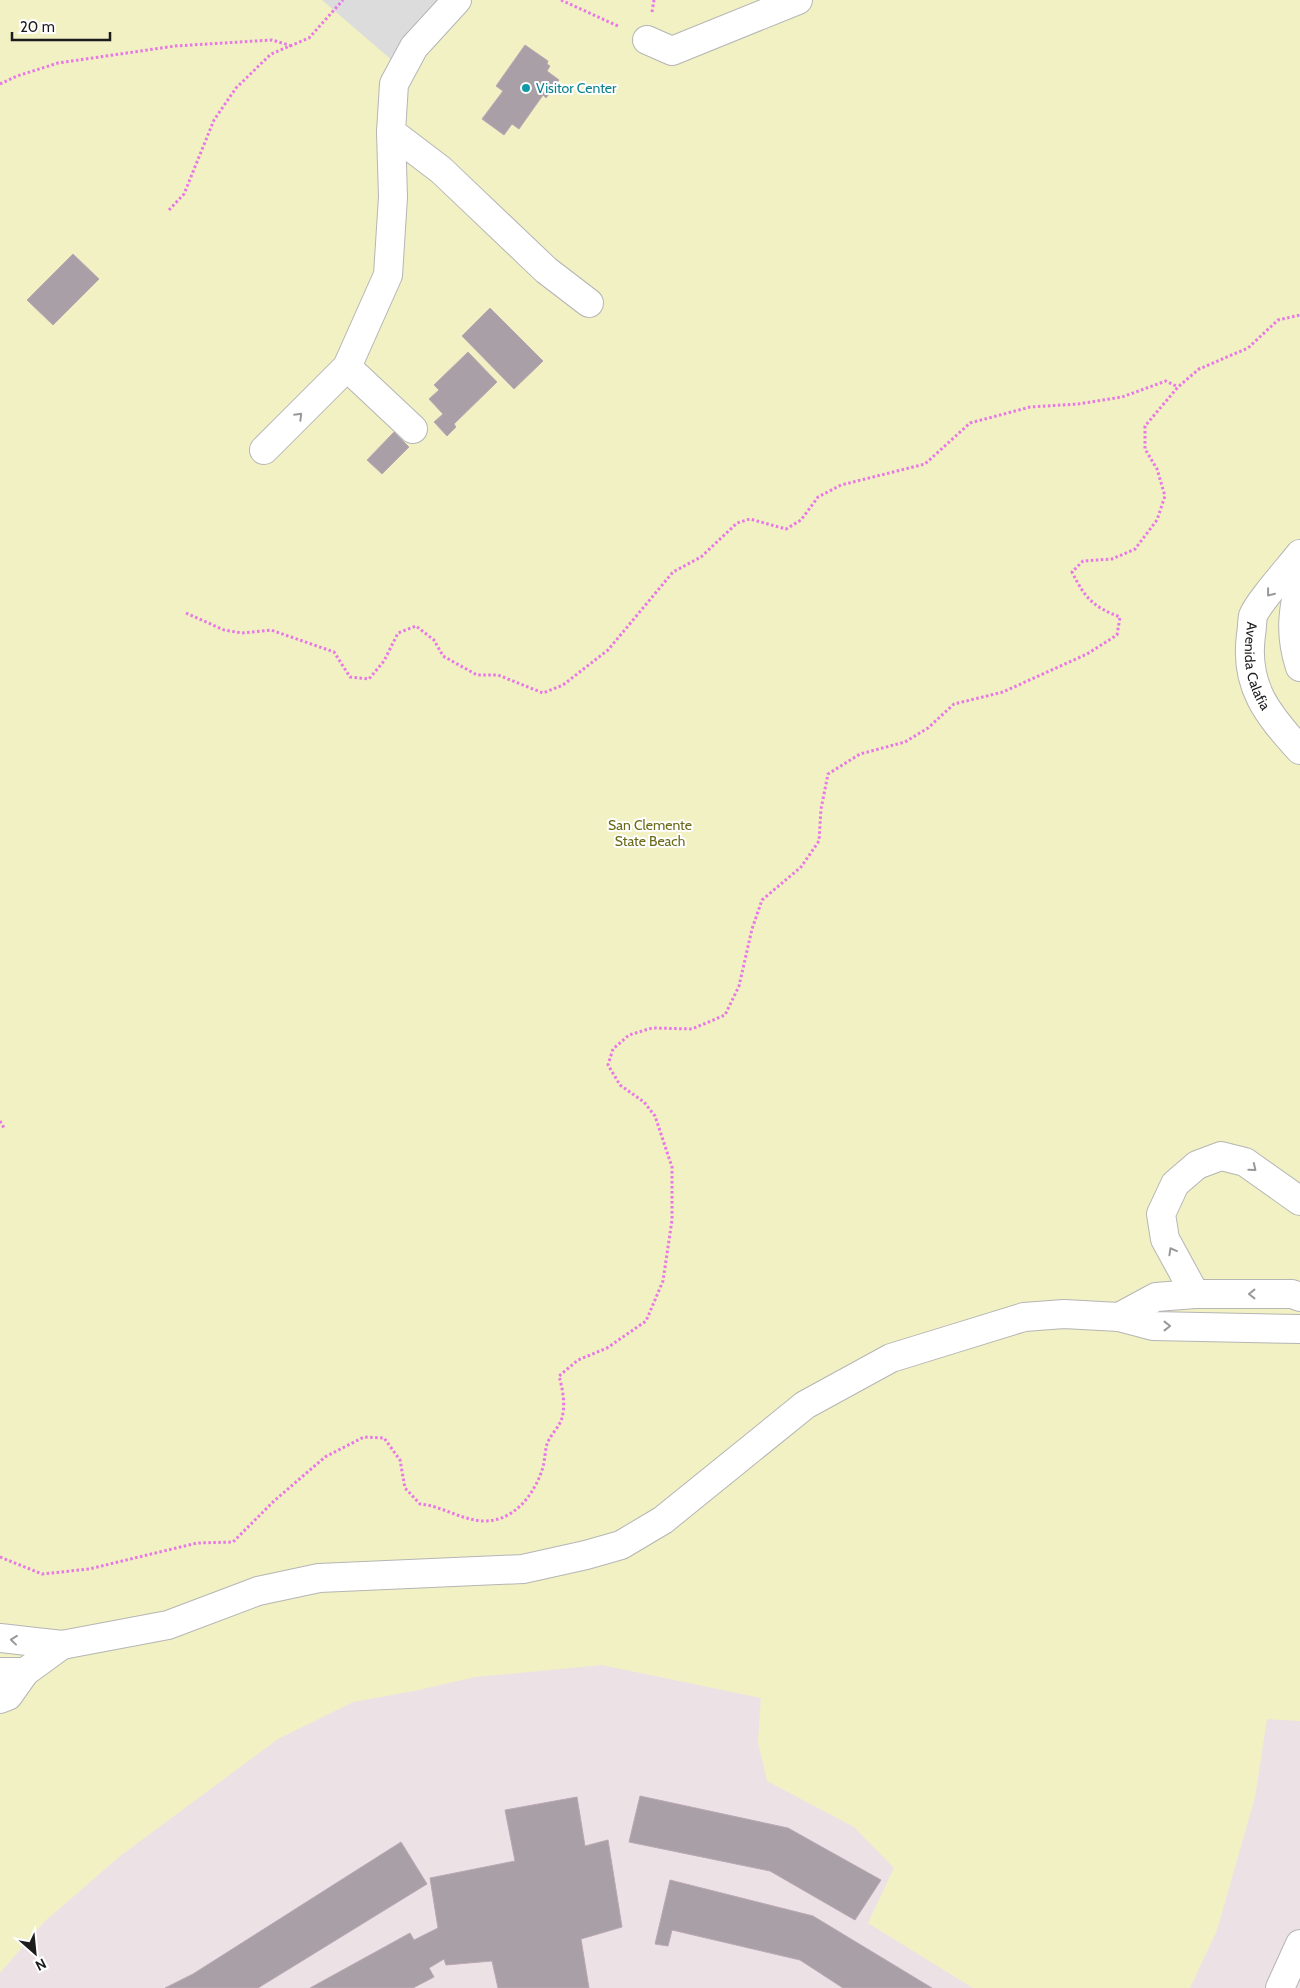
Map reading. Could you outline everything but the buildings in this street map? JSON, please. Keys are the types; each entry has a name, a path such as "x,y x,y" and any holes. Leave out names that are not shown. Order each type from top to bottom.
{"street":[{"path":"264,450 347,367 388,275 393,196 391,132 394,84 414,47 457,0"},
{"path":"647,40 672,50 798,0"},
{"path":"391,132 441,170 546,270 590,303"},
{"path":"347,367 413,429"},
{"name":"Avenida Calafia","path":"1300,554 1254,615 1249,649 1252,676 1262,704 1272,719 1300,750"},
{"path":"1300,578 1292,617 1294,649 1300,667"},
{"path":"1196,1294 1165,1239 1161,1214 1175,1184 1197,1164 1221,1156 1245,1162 1300,1201"},
{"path":"1119,1317 1156,1297 1196,1294 1292,1294 1300,1297"},
{"path":"0,1638 62,1645 168,1625 258,1591 319,1578 523,1568 586,1555 621,1545 663,1520 806,1405 891,1358 1024,1317 1064,1314 1119,1317 1153,1326 1300,1329"},
{"path":"0,1699 8,1696 13,1672 62,1645"},
{"path":"1280,1988 1300,1944"}],"path":[{"path":"169,210 184,194 214,120 236,88 271,54 309,38 343,0"},
{"path":"561,0 647,40 654,0"},
{"path":"0,84 58,62 174,46 272,40 292,46"},
{"path":"0,1557 42,1574 88,1569 197,1543 233,1542 274,1501 325,1457 364,1437 384,1438 400,1460 405,1488 420,1504 435,1506 458,1515 483,1521 507,1516 530,1497 543,1467 548,1444 561,1420 564,1395 559,1376 578,1360 607,1348 646,1321 663,1281 672,1220 672,1167 655,1116 644,1102 620,1085 608,1066 613,1049 630,1035 652,1028 692,1029 724,1015 739,986 752,930 762,900 801,867 820,841 821,809 828,774 860,754 905,742 928,728 954,704 1003,692 1087,654 1117,635 1120,617 1098,609 1082,592 1072,572 1083,561 1112,559 1135,550 1157,520 1165,496 1157,469 1145,449 1145,426 1178,387 1199,369 1248,348 1278,320 1300,315"},
{"path":"186,613 224,630 242,633 271,630 334,652 350,677 369,679 384,661 398,633 416,626 434,640 443,656 477,675 498,675 543,693 563,685 608,650 673,572 701,557 737,523 750,519 786,529 801,520 818,497 841,485 925,464 970,423 1030,407 1078,404 1122,396 1166,380 1178,387"},
{"path":"0,1121 4,1128"}],"green space":[{"name":"San Clemente State Beach","path":"0,0 1300,0 1300,1721 1267,1719 1255,1797 1217,1930 1190,1988 973,1988 868,1923 894,1868 854,1827 767,1781 758,1742 761,1698 602,1665 475,1677 353,1702 278,1739 120,1856 44,1922 0,1973"}],"shaded area":[{"path":"322,0 460,0 401,68"}],"place":[{"name":"Visitor Center","path":"526,88"}]}
